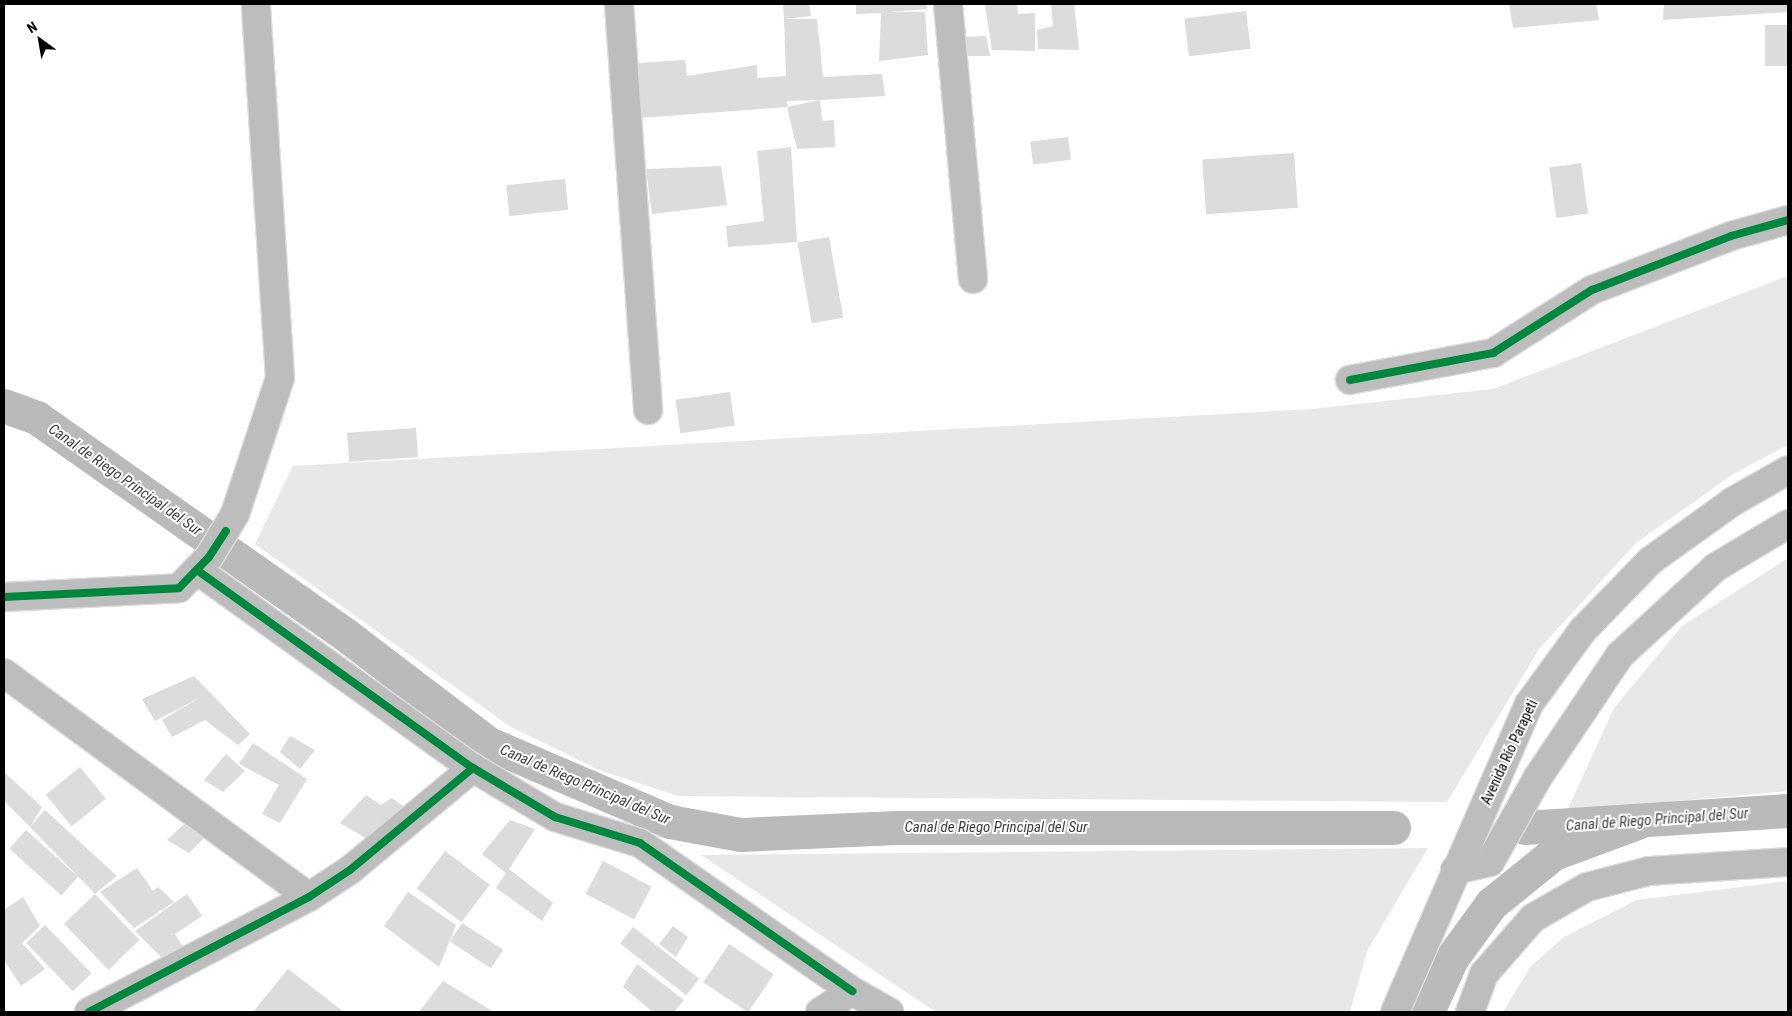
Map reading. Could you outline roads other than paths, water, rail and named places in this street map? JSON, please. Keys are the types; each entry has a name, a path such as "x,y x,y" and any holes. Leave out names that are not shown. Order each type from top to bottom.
{"street":[{"path":"4,597 179,588 203,563 236,514 280,378 256,4"},
{"path":"619,4 648,410"},
{"path":"948,4 973,279"},
{"path":"1350,380 1493,353 1592,290 1731,236 1788,220"},
{"name":"Avenida Río Parapeti","path":"1395,1012 1455,870 1529,704 1583,630 1650,561 1732,502 1788,470"},
{"path":"1455,870 1490,862 1538,778 1620,655 1716,567 1788,524"},
{"path":"203,563 473,768 555,817 640,842 852,990 889,1012"},
{"path":"4,673 309,897"},
{"path":"89,1012 309,897 350,870 473,768"},
{"path":"1470,1012 1484,974 1533,918 1587,887 1649,871 1788,862"},
{"path":"820,1012 852,990"}],"waterway":[{"name":"Canal de Riego Principal del Sur","path":"4,406 37,418 347,636 489,744 670,822 741,835 897,828 1394,828"},
{"name":"Canal de Riego Principal del Sur","path":"1525,828 1788,811"},
{"path":"1428,1012 1452,959 1492,904 1554,854 1638,823"}]}
